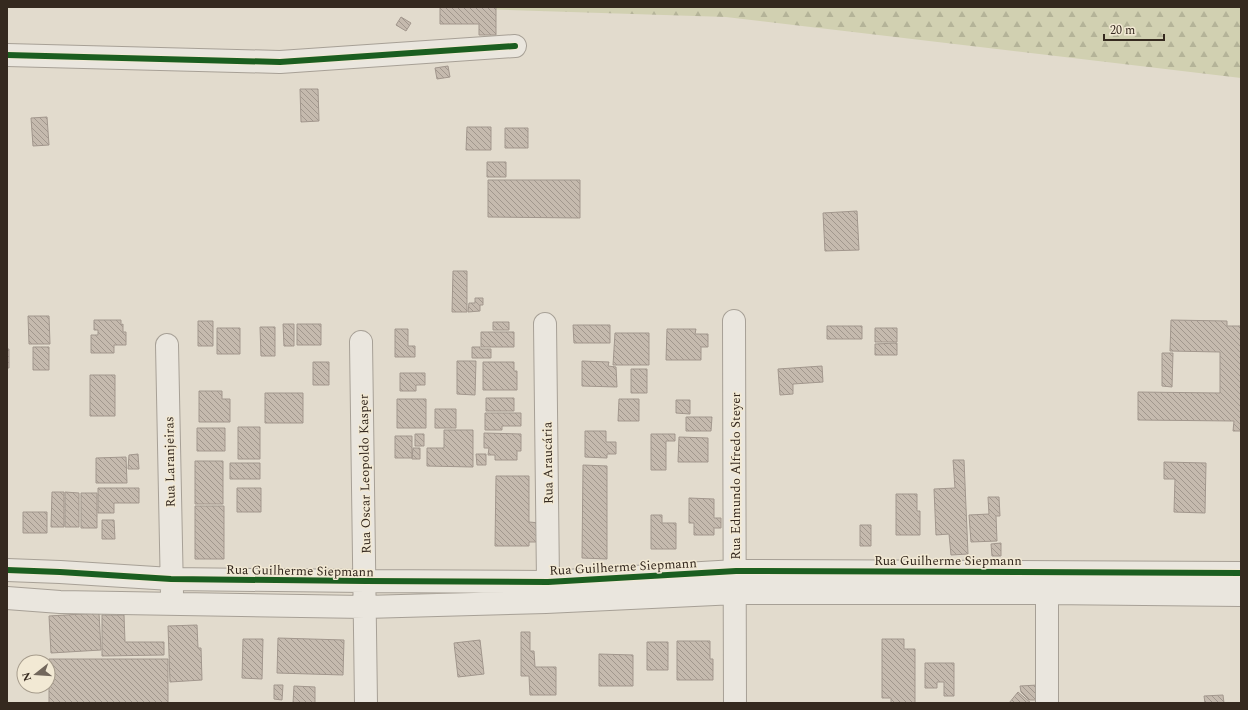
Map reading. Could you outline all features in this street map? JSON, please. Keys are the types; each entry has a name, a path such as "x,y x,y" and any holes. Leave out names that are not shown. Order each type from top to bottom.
{"street":[{"path":"7,55 280,62 515,46"},
{"name":"Rua Edmundo Alfredo Steyer","path":"734,321 736,703"},
{"name":"Rua Araucária","path":"545,324 547,592"},
{"name":"Rua Oscar Leopoldo Kasper","path":"361,342 366,703"},
{"name":"Rua Laranjeiras","path":"167,345 171,579 173,604"},
{"name":"Rua Guilherme Siepmann","path":"7,570 171,579 365,581 547,592 1241,595"},
{"name":"Rua Guilherme Siepmann","path":"7,598 60,602 365,607 547,592 736,571 1241,573"},
{"path":"60,572 60,602"},
{"path":"1046,572 1047,703"}],"green space":[{"path":"419,7 1241,7 1241,78 726,17"}],"building":[{"path":"440,7 496,7 496,35 479,35 479,24 440,24"},
{"path":"401,17 411,23 406,31 396,25"},
{"path":"448,66 450,77 437,79 435,68"},
{"path":"300,89 318,89 319,121 301,122"},
{"path":"47,117 49,145 33,146 31,118"},
{"path":"467,127 491,127 491,150 466,150"},
{"path":"505,128 528,128 528,148 505,148"},
{"path":"487,162 506,162 506,177 487,177"},
{"path":"488,180 580,180 580,218 488,217"},
{"path":"857,211 859,250 825,251 823,213"},
{"path":"453,271 467,271 467,312 452,312"},
{"path":"475,298 483,298 483,305 480,305 480,311 468,312 469,303 475,303"},
{"path":"28,316 49,316 50,344 29,344"},
{"path":"94,320 121,320 121,325 123,324 123,332 126,332 126,345 114,345 114,353 91,353 91,335 98,335 98,330 94,330"},
{"path":"1171,320 1227,321 1227,326 1241,326 1241,431 1233,431 1234,421 1138,420 1138,392 1220,393 1220,352 1170,351"},
{"path":"198,321 213,321 213,346 198,346"},
{"path":"493,322 509,322 509,330 493,330"},
{"path":"283,324 294,324 294,346 284,346"},
{"path":"297,324 321,324 321,345 297,345"},
{"path":"573,325 610,325 610,343 574,343"},
{"path":"827,326 862,326 862,339 827,339"},
{"path":"260,327 275,327 275,356 261,356"},
{"path":"217,328 240,328 240,354 217,354"},
{"path":"875,328 897,328 897,342 875,342"},
{"path":"395,329 408,329 408,346 415,346 415,357 395,357"},
{"path":"667,329 696,329 695,334 708,334 708,347 701,347 701,360 666,360"},
{"path":"481,332 514,332 514,347 481,347"},
{"path":"615,333 649,333 649,365 613,365"},
{"path":"897,343 897,355 875,355 875,344"},
{"path":"33,347 49,347 49,370 33,370"},
{"path":"472,347 491,349 491,358 472,358"},
{"path":"7,349 9,349 9,368 7,368"},
{"path":"1162,353 1173,353 1172,387 1162,386"},
{"path":"457,361 476,361 475,395 457,394"},
{"path":"582,361 609,362 608,366 616,367 617,387 582,386"},
{"path":"313,362 329,362 329,385 313,385"},
{"path":"483,362 514,362 514,371 517,371 517,390 483,390"},
{"path":"822,366 823,382 793,384 793,394 780,395 778,369"},
{"path":"631,369 647,369 647,393 631,393"},
{"path":"400,373 425,373 425,385 416,385 416,391 400,391"},
{"path":"90,375 115,375 115,416 90,416"},
{"path":"199,391 222,391 222,399 230,399 230,422 199,422"},
{"path":"265,393 303,393 303,423 265,423"},
{"path":"486,398 514,398 514,411 486,411"},
{"path":"397,399 426,399 426,428 397,428"},
{"path":"619,399 639,399 639,421 618,421"},
{"path":"676,400 690,400 690,414 676,413"},
{"path":"435,409 456,409 456,428 435,428"},
{"path":"485,413 521,413 521,426 502,426 502,430 485,430"},
{"path":"686,417 712,417 711,431 686,431"},
{"path":"238,427 260,427 260,459 238,459"},
{"path":"197,428 225,428 225,451 197,451"},
{"path":"444,430 473,430 473,467 427,466 427,448 444,448"},
{"path":"585,431 606,431 606,442 616,442 616,454 607,454 607,458 585,457"},
{"path":"484,433 521,434 521,451 517,451 517,460 495,460 495,455 488,455 489,448 484,448"},
{"path":"415,434 424,434 424,446 415,446"},
{"path":"651,434 675,434 675,441 666,441 666,470 651,470"},
{"path":"395,436 412,436 412,458 395,458"},
{"path":"679,437 708,438 708,462 678,462"},
{"path":"413,448 420,448 420,459 412,459"},
{"path":"138,454 139,469 128,469 129,455"},
{"path":"476,454 486,454 486,465 477,465"},
{"path":"126,457 127,483 96,483 96,458"},
{"path":"953,460 964,460 968,554 951,555 949,534 936,535 934,489 955,488"},
{"path":"195,461 223,461 223,504 195,504"},
{"path":"1164,462 1206,463 1205,513 1174,512 1175,479 1164,479"},
{"path":"230,463 260,463 260,479 230,479"},
{"path":"583,465 607,466 607,559 582,558"},
{"path":"496,476 529,476 529,522 540,523 539,542 529,542 529,546 495,546"},
{"path":"98,488 139,488 139,503 114,503 114,513 98,513"},
{"path":"237,488 261,488 261,512 237,512"},
{"path":"52,492 64,492 64,527 51,527"},
{"path":"65,492 79,493 79,527 65,527"},
{"path":"81,493 97,493 97,528 81,528"},
{"path":"896,494 917,494 917,511 920,511 920,535 896,535"},
{"path":"988,497 999,497 1000,516 996,516 997,541 971,542 969,515 989,514"},
{"path":"689,498 714,499 714,518 721,518 721,528 714,528 714,535 694,535 694,523 689,523"},
{"path":"195,506 224,506 224,559 195,559"},
{"path":"23,512 47,512 47,533 23,533"},
{"path":"651,515 662,515 662,523 676,523 676,549 651,549"},
{"path":"102,520 114,520 115,539 102,539"},
{"path":"860,525 871,525 871,546 860,546"},
{"path":"1001,543 1001,556 992,556 991,544"},
{"path":"99,613 101,650 51,653 49,616"},
{"path":"102,615 124,615 125,642 164,642 164,655 102,656"},
{"path":"197,625 198,648 201,648 202,680 170,682 168,626"},
{"path":"521,632 530,632 530,651 534,651 535,667 556,667 556,695 530,695 529,676 521,676"},
{"path":"278,638 344,640 343,675 277,673"},
{"path":"243,639 263,639 262,679 242,678"},
{"path":"882,639 904,639 904,649 915,649 915,703 891,703 891,698 882,698"},
{"path":"480,640 484,674 458,677 454,643"},
{"path":"677,641 710,641 710,659 713,659 713,680 677,680"},
{"path":"647,642 668,642 668,670 647,670"},
{"path":"599,654 633,655 633,686 599,686"},
{"path":"56,659 168,659 168,703 49,703 49,694 56,694"},
{"path":"925,663 954,663 954,696 944,696 944,682 937,682 937,688 925,688"},
{"path":"274,685 283,685 282,700 274,699"},
{"path":"1038,685 1039,700 1029,700 1021,692 1020,686"},
{"path":"294,686 315,687 315,703 293,703"},
{"path":"1018,692 1031,703 1009,703"},
{"path":"1223,695 1224,703 1205,703 1204,696"}],"cycle path":[{"path":"7,55 280,62 515,46"},
{"path":"7,570 171,579 548,582 736,571 1241,573"}]}
